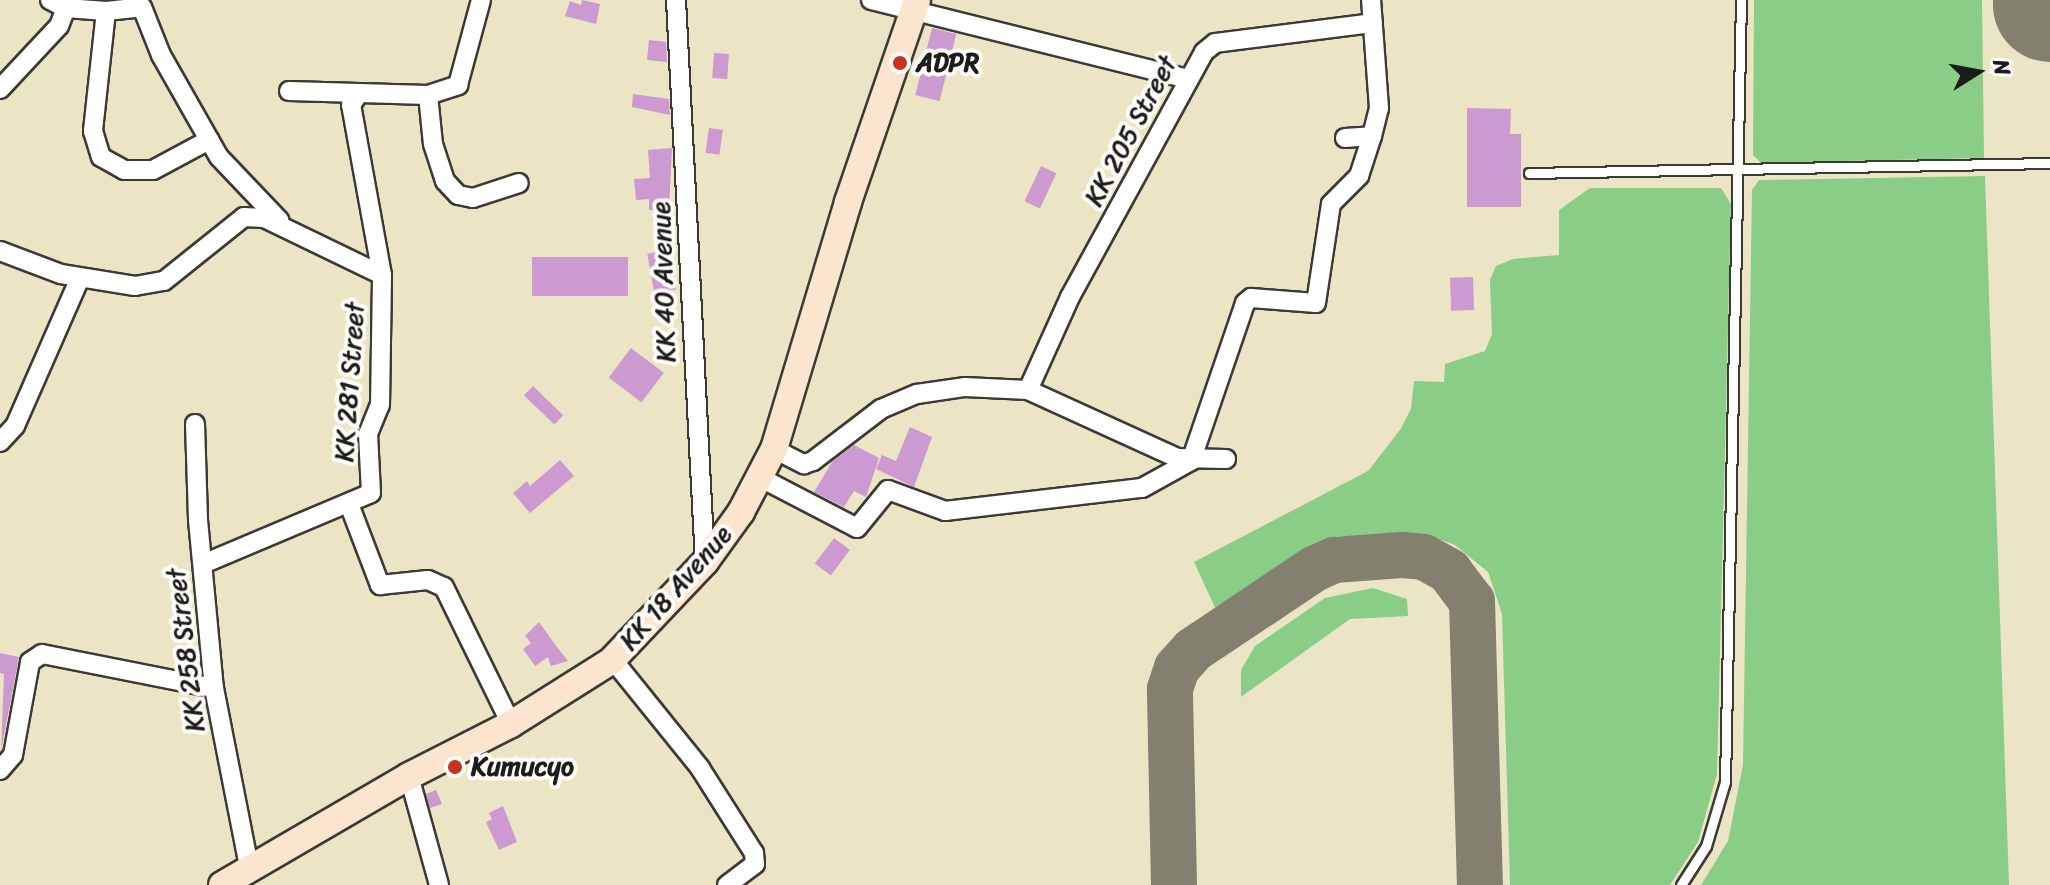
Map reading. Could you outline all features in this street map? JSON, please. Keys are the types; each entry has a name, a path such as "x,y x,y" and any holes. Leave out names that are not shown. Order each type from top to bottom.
{"main road":[{"name":"KK 18 Avenue","path":"222,885 409,776 511,724 613,660 705,562 774,449 914,6"}],"street":[{"path":"289,91 428,95 461,81 481,0"},
{"path":"871,0 914,6 1187,79"},
{"path":"759,477 857,528 888,490 945,511 1142,488 1191,461 1245,303 1251,298 1316,303 1331,204 1359,176 1372,136 1379,63 1371,0"},
{"name":"KK 40 Avenue","path":"674,1 705,562"},
{"path":"0,89 59,26 58,4 106,11 141,3 161,55 209,140 245,186 291,231"},
{"path":"106,11 93,131 101,157 124,170 153,170 209,140"},
{"name":"KK 205 Street","path":"1028,390 1070,297 1187,79 1215,43 1373,23"},
{"name":"KK 281 Street","path":"203,564 371,493 368,434 380,405 382,275 351,127 351,105 359,93"},
{"path":"428,95 433,144 445,181 458,195 473,198 519,183"},
{"path":"1345,138 1372,136"},
{"path":"0,251 80,278 135,286 164,281 244,217 264,218 382,275"},
{"path":"0,442 15,426 80,278"},
{"path":"774,449 804,464 813,461 881,409 917,394 965,387 1028,390 1162,453 1191,461 1226,459"},
{"name":"KK 258 Street","path":"195,424 214,688 249,867"},
{"path":"349,504 380,585 428,580 444,587 511,724"},
{"path":"0,770 13,755 30,662 42,654 214,688"},
{"path":"613,660 700,768 754,853 755,864 727,885"},
{"path":"409,776 439,885"}],"lane":[{"path":"1681,885 1706,846 1725,782 1740,172 1741,0"},
{"path":"1529,173 1740,172 2050,163"}],"green space":[{"path":"1754,0 1982,0 1984,158 1761,163 1753,155"},
{"path":"1985,176 2009,885 1701,885 1728,841 1743,765 1752,190 1759,180"},
{"path":"1590,188 1721,188 1731,204 1717,774 1698,842 1670,885 1510,885 1502,614 1488,572 1455,545 1433,537 1337,536 1217,612 1194,562 1368,471 1400,430 1411,409 1414,381 1444,382 1445,364 1485,351 1492,334 1490,280 1496,266 1513,259 1559,255 1559,210"},
{"path":"1373,588 1407,599 1408,616 1350,619 1241,697 1241,670 1255,646 1325,598"}],"building":[{"path":"582,0 600,4 596,24 565,16 570,1 581,5"},
{"path":"932,28 956,34 940,101 915,95"},
{"path":"649,40 666,42 667,62 647,60"},
{"path":"714,53 729,54 727,79 712,78"},
{"path":"633,94 669,99 670,115 632,107"},
{"path":"1467,108 1511,109 1510,134 1521,134 1521,207 1467,207"},
{"path":"709,128 723,130 719,155 706,153"},
{"path":"672,148 669,210 649,210 649,199 636,200 634,179 650,178 648,150"},
{"path":"1041,166 1056,173 1040,209 1025,201"},
{"path":"669,250 676,289 654,293 647,254"},
{"path":"532,257 628,257 628,296 532,296"},
{"path":"1473,277 1474,310 1451,311 1450,278"},
{"path":"631,348 664,373 641,402 609,378"},
{"path":"533,386 563,415 554,425 524,395"},
{"path":"910,427 932,437 914,487 876,469 882,455 896,461"},
{"path":"854,445 879,458 866,497 854,491 844,507 814,492 832,462"},
{"path":"560,460 574,476 530,513 513,493 527,481 530,486"},
{"path":"834,538 850,550 831,576 815,564"},
{"path":"539,622 568,661 551,666 548,657 535,666 523,649 531,643 525,636"},
{"path":"0,653 19,657 1,751 4,674 0,673"},
{"path":"436,790 442,804 430,808 426,794"},
{"path":"503,806 517,842 499,850 486,822 492,819 489,813"}],"taxiway":[{"path":"1174,885 1170,689 1177,668 1193,650 1314,569 1334,560 1402,555 1424,557 1449,571 1472,601 1480,885"}],"runway":[{"path":"2050,0 2050,5"}],"place":[{"name":"ADPR","path":"900,63"},
{"name":"Kumucyo","path":"455,767"}]}
